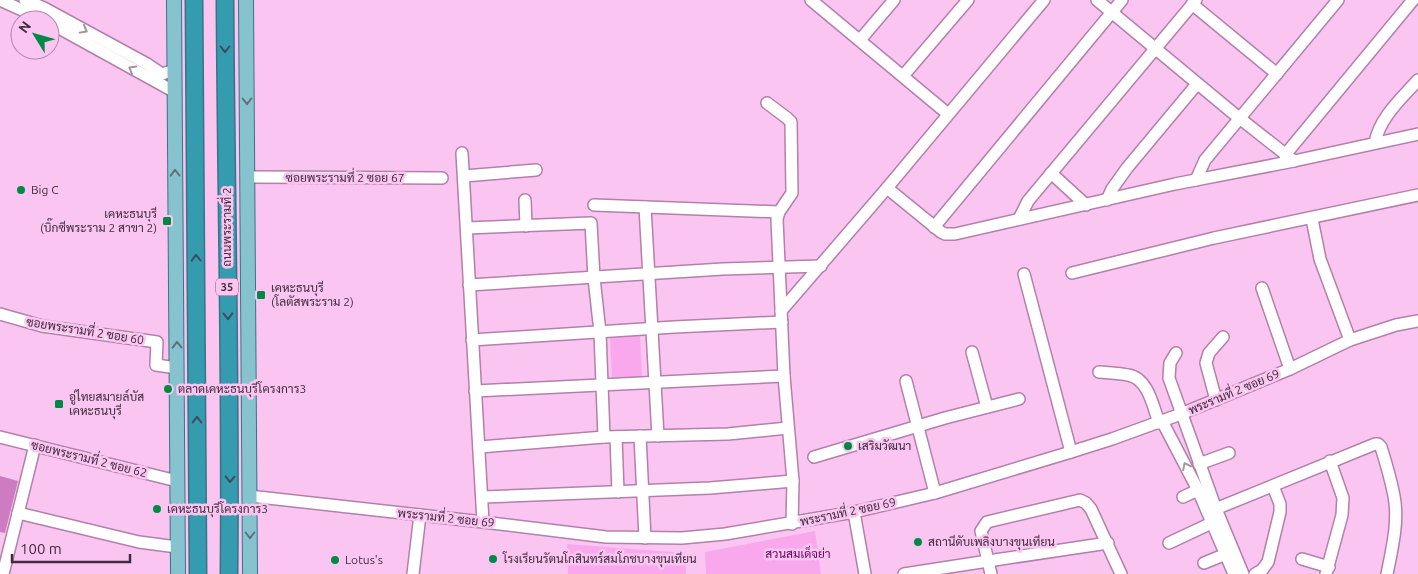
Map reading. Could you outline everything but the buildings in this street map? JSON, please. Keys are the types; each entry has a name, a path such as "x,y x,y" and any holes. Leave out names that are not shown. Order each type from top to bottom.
{"highway":[{"path":"194,0 198,574"},
{"name":"ถนนพระรามที่ 2","path":"225,0 230,443 229,574"}],"main road":[{"path":"174,0 178,574"},
{"name":"ถนนพระรามที่ 2","path":"246,0 250,574"}],"street":[{"path":"0,0 22,10"},
{"path":"25,0 44,8 162,74 175,70"},
{"path":"860,40 894,0"},
{"path":"903,76 968,0"},
{"path":"472,340 600,332 781,317 821,266 1044,0"},
{"path":"1097,0 1289,158"},
{"path":"934,227 1122,0"},
{"path":"1196,180 1205,160 1338,0"},
{"path":"1289,158 1413,0"},
{"path":"817,2 948,114"},
{"path":"1019,219 1028,201 1194,2 1277,74"},
{"path":"60,29 175,92"},
{"path":"1375,143 1376,134 1383,122 1418,80"},
{"path":"1107,200 1112,189 1127,168 1197,84"},
{"path":"767,103 791,122 792,193 779,212 777,219 784,376 793,482 792,524"},
{"path":"887,188 934,227 945,234 954,234 1289,158 1418,134"},
{"path":"462,153 483,522"},
{"path":"464,176 536,170"},
{"path":"1052,173 1086,205"},
{"name":"ซอยพระรามที่ 2 ซอย 67","path":"247,177 442,178"},
{"path":"1072,273 1214,238 1312,219 1418,195"},
{"path":"525,200 526,226"},
{"path":"594,205 779,212"},
{"path":"645,207 658,436"},
{"path":"1312,219 1320,259 1350,340"},
{"path":"467,228 591,223 594,278 600,332 602,384 618,492"},
{"path":"469,285 779,266 821,266"},
{"path":"1024,274 1071,452"},
{"path":"1262,288 1290,369"},
{"name":"ซอยพระรามที่ 2 ซอย 60","path":"0,314 42,326 157,342 156,365 177,368"},
{"name":"พระรามที่ 2 ซอย 69","path":"250,496 606,537 690,538 792,524 935,493 1071,452 1161,422 1216,400 1290,369 1350,340 1396,325 1418,321"},
{"path":"1216,400 1206,362 1210,353 1223,337"},
{"path":"972,352 987,407"},
{"path":"1176,352 1170,363 1169,378 1234,574"},
{"path":"1100,372 1129,375 1140,381 1146,389 1161,422 1198,490 1214,515 1243,574"},
{"path":"476,391 784,376"},
{"path":"906,381 935,493"},
{"path":"814,456 1019,399"},
{"path":"480,447 610,437 728,434 788,428"},
{"path":"640,436 645,538"},
{"name":"ซอยพระรามที่ 2 ซอย 62","path":"0,437 177,482"},
{"path":"1169,543 1214,515 1273,486 1330,461 1378,444 1381,447 1394,496 1396,512 1387,574"},
{"path":"3,574 35,445"},
{"path":"1199,464 1229,454"},
{"path":"1302,559 1328,570 1342,515 1343,498 1330,461"},
{"path":"482,497 642,491 793,482"},
{"path":"1255,574 1262,570 1268,562 1280,512 1280,504 1273,486"},
{"path":"1183,497 1198,490"},
{"path":"991,574 981,531 988,522 1072,500 1080,500 1091,509 1121,574"},
{"path":"854,512 866,574"},
{"path":"18,513 138,542 177,547"},
{"path":"413,574 420,515"},
{"path":"904,574 1108,543"},
{"path":"1204,563 1226,554"}],"green space":[{"path":"640,335 642,377 612,379 610,337"},
{"name":"สวนสมเด็จย่า","path":"815,531 821,574 706,574 705,552"},
{"path":"567,544 685,553 686,574 568,574"}],"shaded area":[{"path":"0,476 18,481 5,533 0,532"}],"place":[{"name":"Big C","path":"21,190"},
{"name":"เคหะธนบุรี (บิ๊กซีพระราม 2 สาขา 2)","path":"167,221"},
{"name":"เคหะธนบุรี (โลตัสพระราม 2)","path":"261,295"},
{"name":"ตลาดเคหะธนบุรีโครงการ3","path":"168,389"},
{"name":"อู่ไทยสมายล์บัส เคหะธนบุรี","path":"59,404"},
{"name":"เสริมวัฒนา","path":"848,446"},
{"name":"เคหะธนบุรีโครงการ3","path":"157,509"},
{"name":"สถานีดับเพลิงบางขุนเทียน","path":"918,542"},
{"name":"โรงเรียนรัตนโกสินทร์สมโภชบางขุนเทียน","path":"493,559"},
{"name":"Lotus's","path":"335,560"}]}
